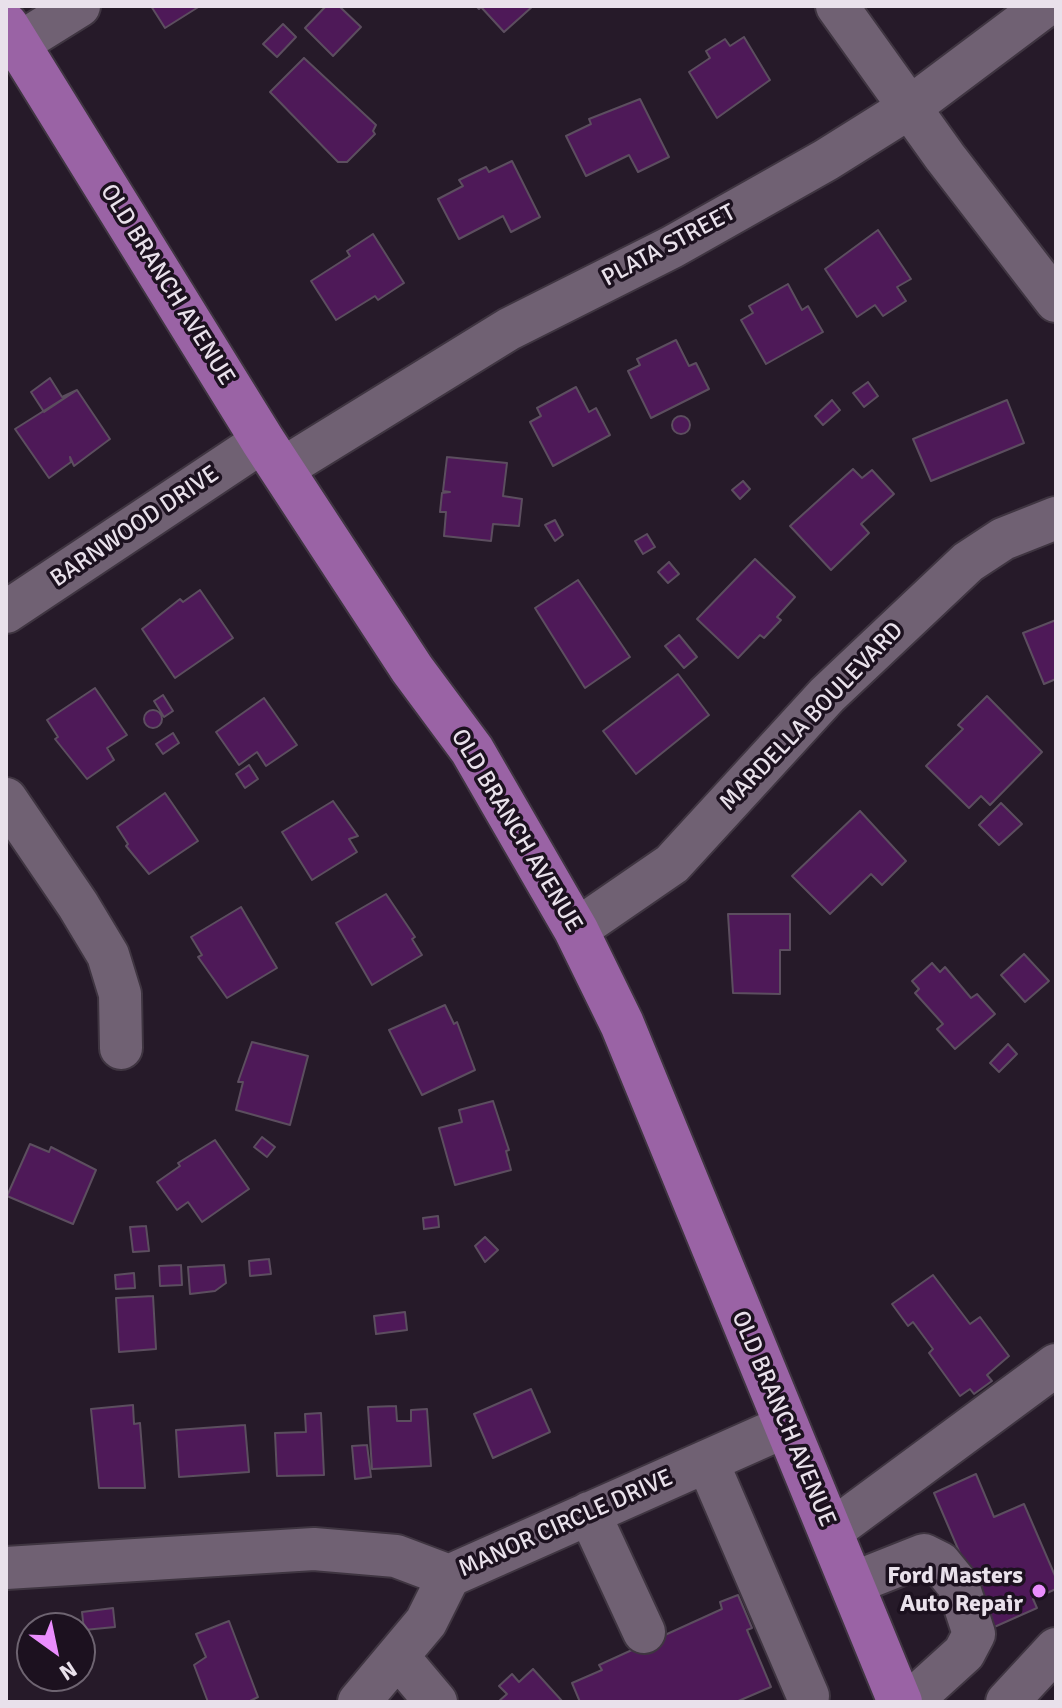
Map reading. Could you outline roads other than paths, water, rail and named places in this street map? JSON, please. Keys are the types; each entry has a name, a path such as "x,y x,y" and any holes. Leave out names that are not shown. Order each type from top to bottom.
{"main road":[{"name":"OLD BRANCH AVENUE","path":"14,48 412,669 472,750 576,930 622,1024 900,1702"}],"street":[{"path":"14,48 79,6"},
{"path":"837,6 909,108 1056,301"},
{"name":"PLATA STREET","path":"273,455 509,329 672,247 826,160 909,108 1045,6"},
{"name":"BARNWOOD DRIVE","path":"6,612 273,455"},
{"name":"MARDELLA BOULEVARD","path":"576,930 672,864 827,695 959,570 1003,539 1056,518"},
{"path":"6,799 108,955 120,994 121,1048"},
{"path":"830,1532 1056,1365"},
{"name":"MANOR CIRCLE DRIVE","path":"6,1568 314,1549 396,1556 449,1576 786,1426"},
{"path":"707,1461 808,1696"},
{"path":"589,1513 644,1632"},
{"path":"851,1584 924,1555 940,1563 958,1585 974,1634 964,1653 910,1702"},
{"path":"359,1702 399,1658 426,1622 449,1576"},
{"path":"1007,1702 1056,1649"},
{"path":"399,1658 436,1702"}],"place":[{"name":"Ford Masters Auto Repair","path":"1039,1591"}]}
